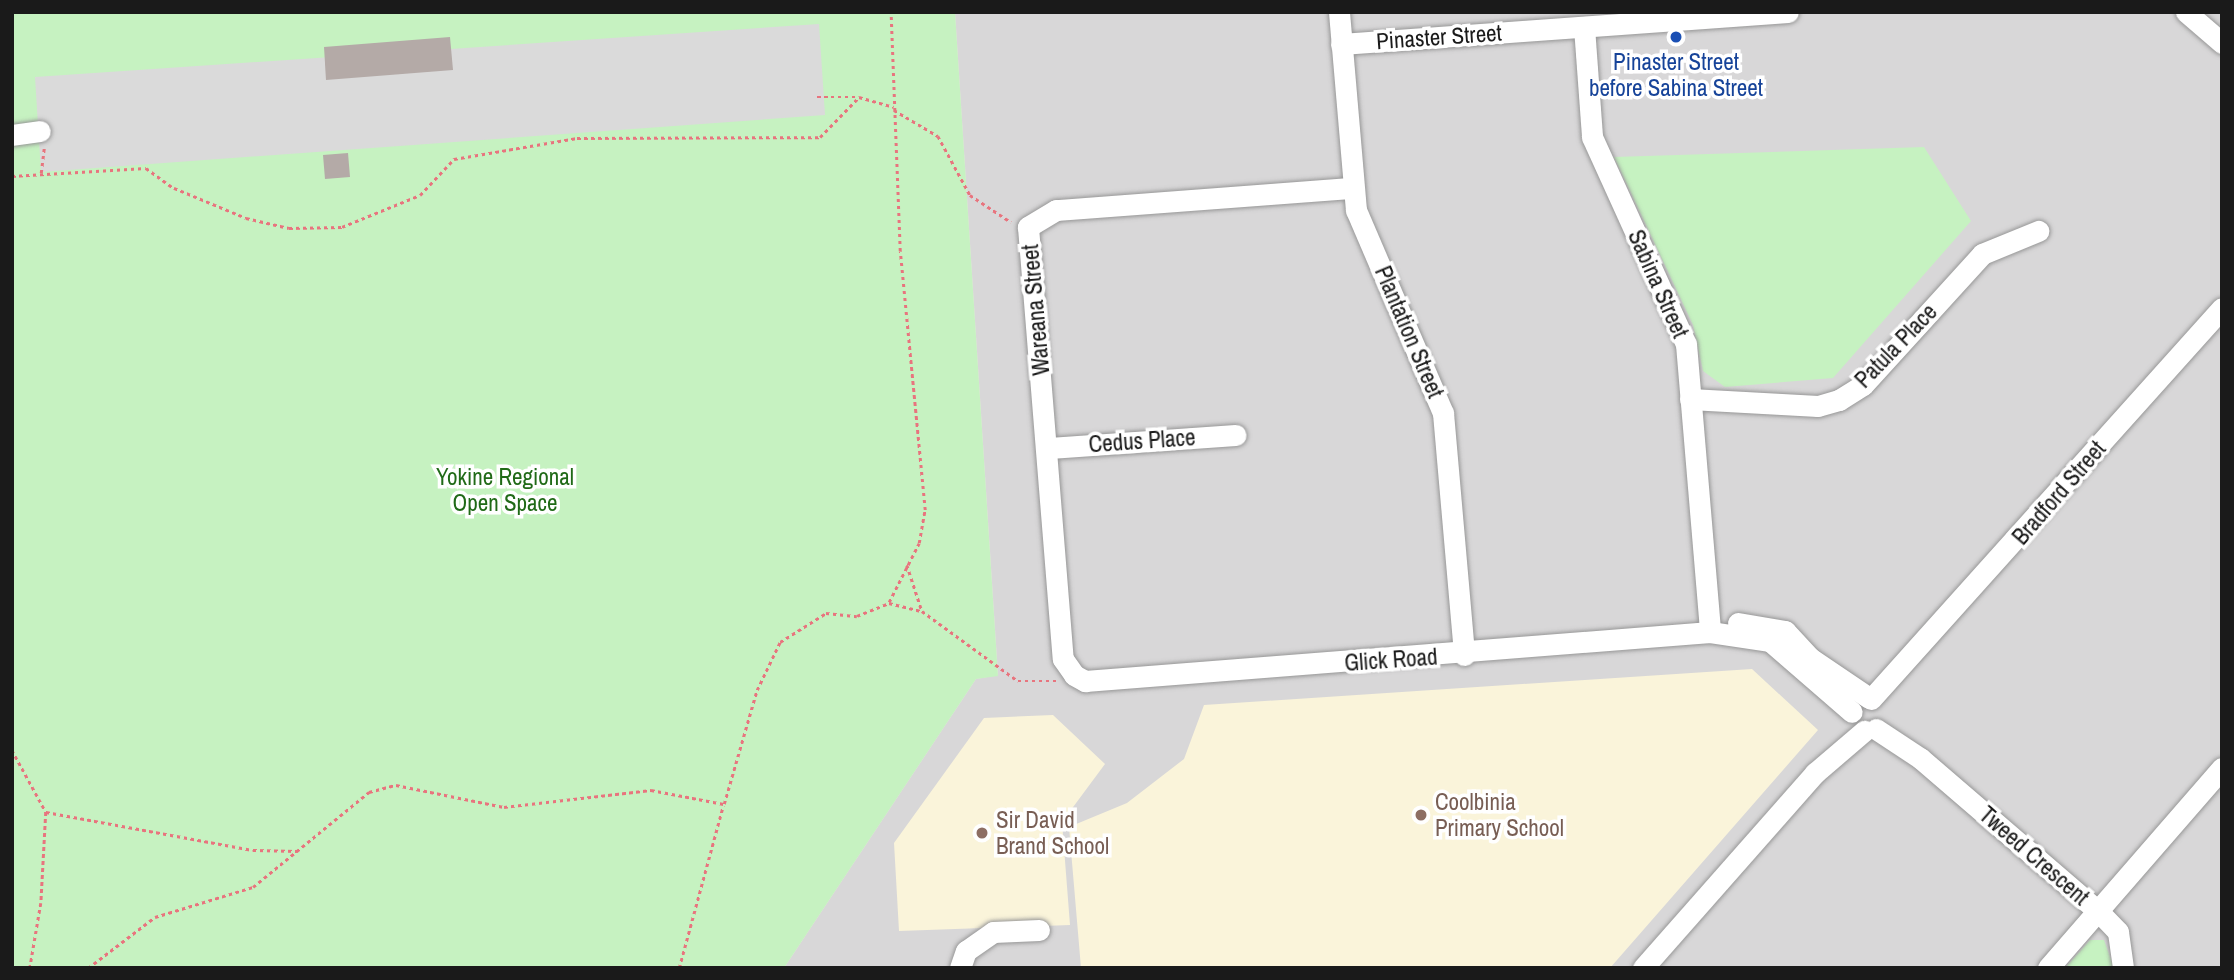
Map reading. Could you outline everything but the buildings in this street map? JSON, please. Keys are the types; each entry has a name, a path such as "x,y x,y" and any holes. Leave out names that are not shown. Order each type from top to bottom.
{"street":[{"name":"Plantation Street","path":"1339,12 1350,188 1443,413 1464,655"},
{"name":"Pinaster Street","path":"1341,44 1788,12"},
{"path":"2186,12 2222,43"},
{"name":"Sabina Street","path":"1584,27 1592,137 1680,324 1690,399 1710,632"},
{"path":"12,135 42,140"},
{"name":"Wareana Street","path":"1074,675 1063,659 1049,448 1028,227 1056,211 1350,188"},
{"name":"Patula Place","path":"1690,399 1818,406 1839,400 1863,385 1982,254 2038,231"},
{"name":"Bradford Street","path":"1643,968 1869,714 1897,677 2222,308"},
{"name":"Cedus Place","path":"1049,448 1236,435"},
{"name":"Glick Road","path":"1074,675 1085,681 1464,655 1710,632 1740,623 1772,624 1869,714"},
{"name":"Tweed Crescent","path":"1869,714 2098,911 2118,932 2123,968"},
{"path":"2048,968 2222,768"},
{"path":"960,968 966,951 993,932 1039,930"}],"path":[{"path":"889,603 906,565 925,510 894,109 891,12"},
{"path":"817,97 859,97 894,109 938,136 970,195 997,217 1028,227"},
{"path":"12,176 146,168 174,188 246,218 289,228 342,227 420,195 454,159 577,138 820,137 859,97"},
{"path":"41,174 42,140"},
{"path":"906,565 922,611"},
{"path":"679,968 757,690 780,642 826,613 857,616 889,603 922,611 1018,681 1045,686 1074,675"},
{"path":"12,750 46,812 41,903 30,968"},
{"path":"88,968 155,917 253,887 369,792 396,785 504,807 651,790 724,804"},
{"path":"46,812 253,850 297,851"}],"shaded area":[{"path":"955,12 2222,12 2222,968 784,968 976,679 998,675"},
{"path":"819,24 825,115 41,172 35,77"},
{"name":"Coolbinia Primary School","path":"1752,669 1818,730 1610,968 1081,968 1069,827 1127,803 1184,759 1204,705"},
{"name":"Sir David Brand School","path":"1053,715 1105,764 1062,822 1070,925 899,931 894,843 984,718"}],"green space":[{"name":"Yokine Regional Open Space","path":"12,12 955,12 998,676 976,679 784,968 12,968"},
{"path":"1924,147 1971,221 1833,378 1725,387 1703,371 1693,325 1614,157"},
{"path":"2090,940 2104,940 2114,968 2065,968"}],"place":[{"name":"Pinaster Street before Sabina Street","path":"1676,37"},
{"name":"Coolbinia Primary School","path":"1421,815"},
{"name":"Sir David Brand School","path":"982,833"}]}
